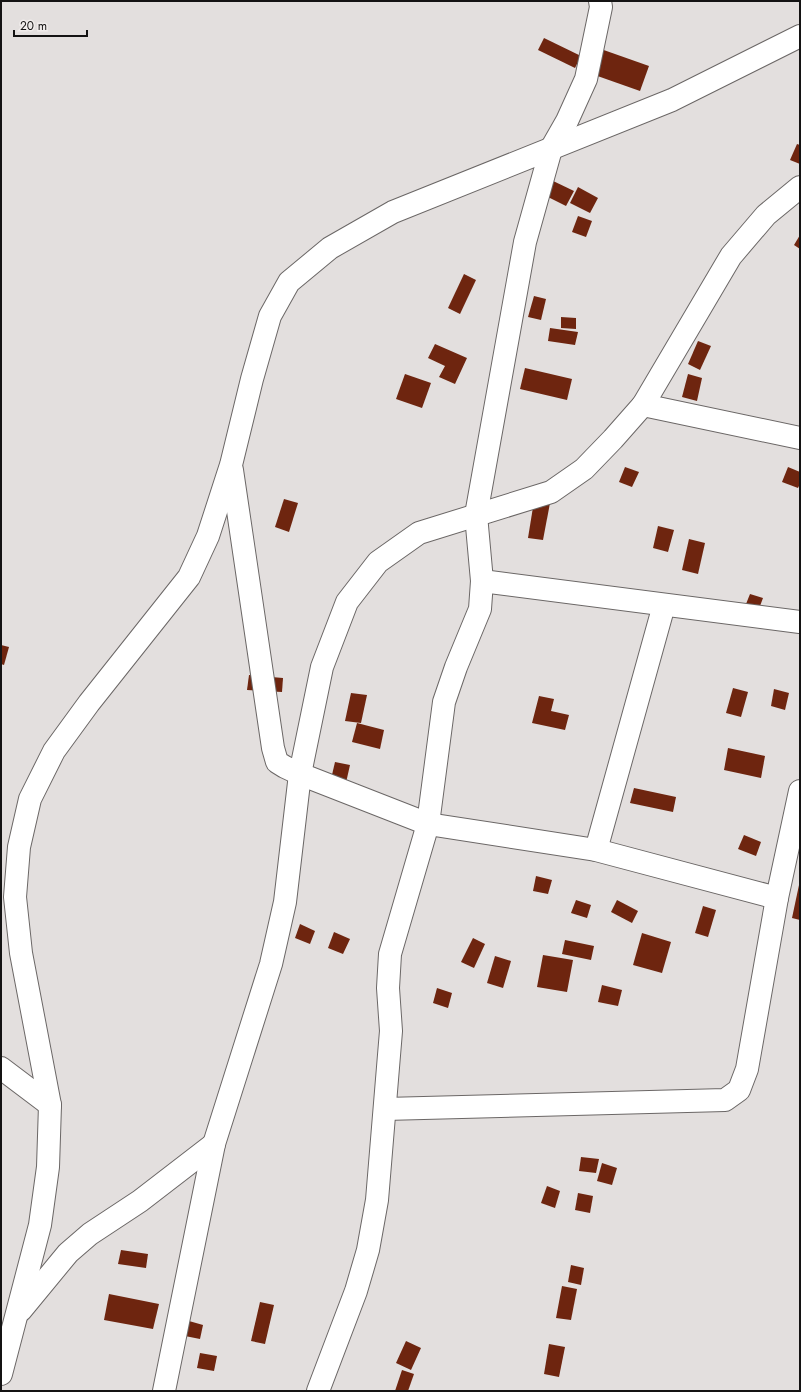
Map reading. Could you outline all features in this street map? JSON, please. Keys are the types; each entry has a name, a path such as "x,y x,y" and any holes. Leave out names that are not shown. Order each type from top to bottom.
{"street":[{"path":"318,1391 356,1291 368,1250 377,1200 391,1030 388,988 390,954 428,824 444,702 456,667 480,609 482,581 476,515 524,242 552,148 567,121 586,79 600,1"},
{"path":"1,1374 40,1225 48,1167 50,1105 21,953 15,898 19,847 30,799 54,750 89,703 189,577 208,536 231,465 252,379 270,316 289,282 330,248 393,212 672,100 800,36"},
{"path":"164,1391 214,1144 271,964 285,902 300,774 322,667 347,602 378,562 419,533 551,492 584,470 643,405 731,256 766,215 800,187"},
{"path":"643,405 800,438"},
{"path":"231,465 273,748 277,762 300,774 428,824 596,850 777,898"},
{"path":"482,581 800,622"},
{"path":"596,850 664,605"},
{"path":"384,1109 725,1100 739,1090 747,1069 777,898 800,791"},
{"path":"1,1068 50,1105"},
{"path":"16,1315 68,1253 90,1234 140,1201 214,1144"}],"building":[{"path":"544,38 581,56 575,68 538,50"},
{"path":"598,48 649,66 640,91 589,73"},
{"path":"797,144 800,145 800,164 790,160"},
{"path":"549,179 574,191 566,206 542,194"},
{"path":"578,187 598,198 590,213 570,203"},
{"path":"578,216 592,221 586,237 572,232"},
{"path":"800,235 800,249 794,245"},
{"path":"464,274 476,280 460,314 448,308"},
{"path":"534,296 546,299 541,320 528,317"},
{"path":"561,317 576,318 576,329 561,328"},
{"path":"550,328 578,332 575,345 548,341"},
{"path":"698,341 711,346 700,370 688,364"},
{"path":"435,344 467,358 455,384 439,377 445,366 428,358"},
{"path":"525,368 572,379 567,400 520,389"},
{"path":"405,374 431,383 422,408 396,399"},
{"path":"688,374 702,378 697,401 682,397"},
{"path":"625,467 639,472 632,487 619,482"},
{"path":"788,467 800,472 800,484 798,488 782,482"},
{"path":"284,499 298,503 289,532 275,527"},
{"path":"534,501 550,503 543,540 528,538"},
{"path":"658,526 674,530 668,552 653,548"},
{"path":"689,539 705,543 698,574 682,570"},
{"path":"750,594 763,598 757,614 744,609"},
{"path":"1,645 9,647 4,665 1,664"},
{"path":"249,675 283,678 282,692 247,690"},
{"path":"733,688 748,692 741,717 726,713"},
{"path":"774,689 789,693 785,710 771,706"},
{"path":"351,693 367,695 361,723 345,721"},
{"path":"539,696 554,699 551,711 569,715 565,730 532,723"},
{"path":"357,723 384,730 380,749 352,742"},
{"path":"728,748 765,756 761,778 724,770"},
{"path":"335,762 350,765 343,796 328,792"},
{"path":"634,788 676,797 673,812 630,803"},
{"path":"744,835 761,842 756,856 738,849"},
{"path":"536,876 552,880 548,894 533,891"},
{"path":"800,885 800,920 792,918"},
{"path":"576,900 591,905 587,918 571,913"},
{"path":"617,900 638,911 632,923 611,912"},
{"path":"703,906 716,910 708,937 695,933"},
{"path":"300,924 315,931 310,944 295,938"},
{"path":"334,932 350,939 343,954 328,948"},
{"path":"642,933 671,942 662,973 633,965"},
{"path":"473,938 485,944 474,968 461,962"},
{"path":"565,940 594,946 591,960 562,954"},
{"path":"543,955 573,960 567,992 537,987"},
{"path":"495,956 511,961 503,988 487,983"},
{"path":"602,985 622,990 618,1006 598,1002"},
{"path":"437,988 452,993 448,1008 433,1003"},
{"path":"581,1157 599,1159 596,1173 579,1171"},
{"path":"602,1163 617,1168 612,1185 597,1181"},
{"path":"547,1186 560,1191 555,1208 541,1203"},
{"path":"578,1193 593,1196 590,1213 575,1210"},
{"path":"121,1250 148,1254 146,1268 118,1264"},
{"path":"571,1265 584,1268 581,1285 568,1282"},
{"path":"562,1286 577,1289 571,1320 556,1318"},
{"path":"109,1294 159,1304 153,1329 104,1320"},
{"path":"260,1302 274,1305 265,1344 251,1341"},
{"path":"189,1321 203,1325 200,1339 185,1336"},
{"path":"406,1341 421,1348 411,1370 396,1363"},
{"path":"549,1344 565,1347 559,1377 544,1374"},
{"path":"200,1353 217,1356 214,1371 197,1368"},
{"path":"402,1370 414,1374 408,1391 395,1391"}]}
